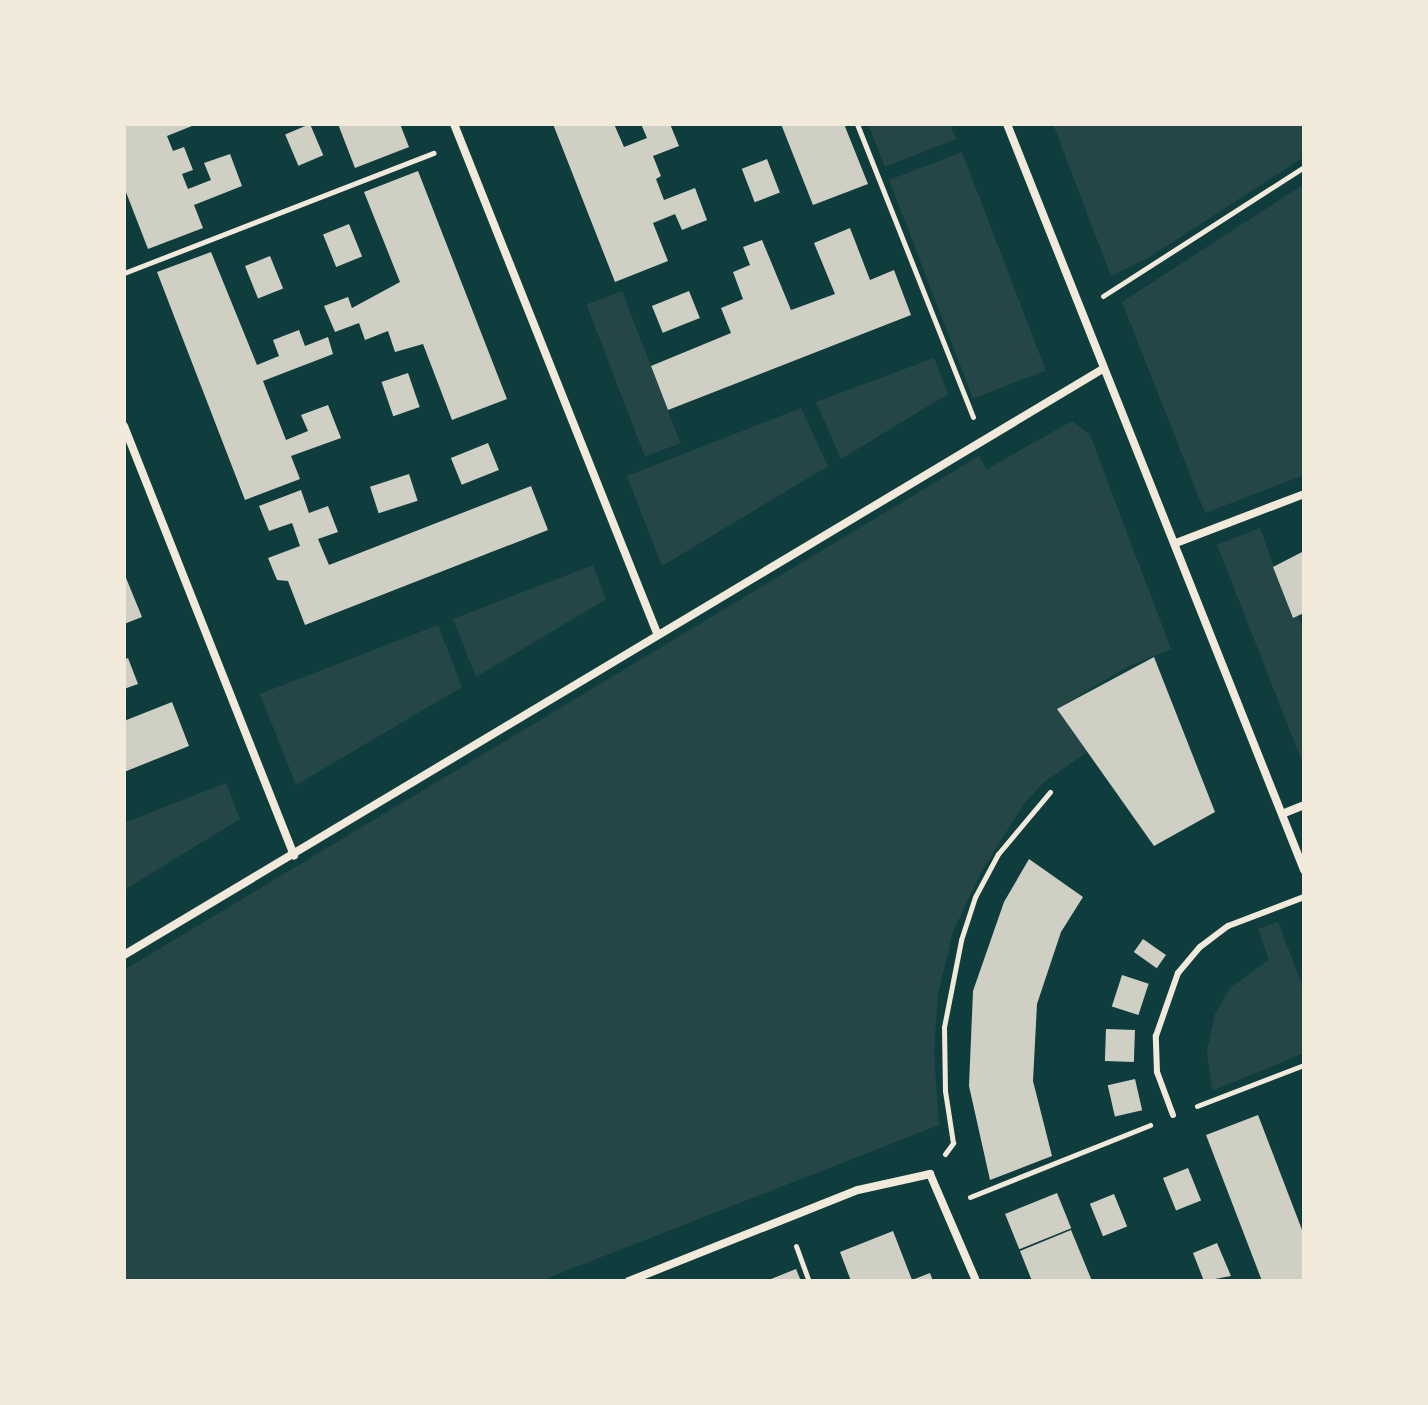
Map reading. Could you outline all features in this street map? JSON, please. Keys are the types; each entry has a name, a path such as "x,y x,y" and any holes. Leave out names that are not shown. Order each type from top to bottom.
{"street":[{"path":"454,124 657,633"},
{"path":"1007,124 1101,370 1176,543 1304,870"},
{"path":"124,955 294,856 657,633 1101,370"},
{"path":"124,426 294,856"},
{"path":"1176,543 1304,494"},
{"path":"1282,814 1304,805"},
{"path":"629,1281 858,1190 930,1174 947,1206 976,1281"}],"lane":[{"path":"1173,1115 1157,1072 1156,1036 1178,973 1200,947 1228,926 1304,897"}],"path":[{"path":"857,124 983,441"},
{"path":"124,273 461,142"},
{"path":"1079,311 1304,167"},
{"path":"930,1174 953,1143 945,1091 944,1027 966,926 998,854 1050,792"},
{"path":"947,1206 1304,1065"},
{"path":"785,1219 809,1281"}],"shaded area":[{"path":"868,124 950,124 956,139 885,167"},
{"path":"1053,124 1304,124 1304,157 1148,258 1111,276"},
{"path":"962,152 1046,370 973,398 889,180"},
{"path":"1304,184 1304,475 1205,513 1122,302"},
{"path":"622,291 680,443 645,457 587,305"},
{"path":"934,358 948,394 841,459 816,402"},
{"path":"801,408 828,466 662,566 627,476"},
{"path":"1072,421 1090,435 1171,649 1127,667 1057,709 1087,752 1043,783 1024,804 980,874 953,932 938,994 934,1052 939,1125 540,1281 124,1281 124,970 979,456 987,469"},
{"path":"1260,528 1292,617 1298,616 1304,632 1304,766 1217,545"},
{"path":"593,565 606,599 476,677 453,619"},
{"path":"438,625 462,687 296,785 260,694"},
{"path":"226,783 240,819 124,890 124,823"},
{"path":"1278,922 1304,990 1304,1053 1212,1091 1207,1051 1215,1014 1231,987 1269,960 1258,929"}],"building":[{"path":"124,124 197,124 167,136 173,151 184,147 193,170 182,174 188,189 211,180 204,163 230,154 242,186 194,205 203,228 148,249 124,187"},
{"path":"310,124 323,155 298,166 285,135"},
{"path":"338,124 400,124 409,147 355,168"},
{"path":"553,124 614,124 624,147 647,138 641,124 670,124 679,146 653,156 661,176 656,179 664,200 695,188 707,220 682,230 675,214 653,223 668,261 615,282"},
{"path":"781,124 844,124 868,184 813,205"},
{"path":"767,159 780,193 755,202 742,169"},
{"path":"418,171 507,399 452,420 423,344 395,352 388,331 365,340 359,323 335,332 324,306 348,297 352,308 400,282 364,192"},
{"path":"349,224 362,256 336,267 323,234"},
{"path":"850,228 870,280 894,270 911,315 668,410 651,366 731,333 721,308 743,299 733,272 750,265 743,247 762,240 791,310 835,294 814,243"},
{"path":"211,252 257,365 279,356 273,340 299,330 305,346 328,337 333,354 263,381 286,440 308,431 301,415 328,405 341,438 291,456 300,479 245,500 157,272"},
{"path":"270,256 283,288 258,299 245,266"},
{"path":"689,291 700,318 663,333 652,306"},
{"path":"408,373 420,407 393,416 382,382"},
{"path":"488,443 499,470 462,485 451,458"},
{"path":"409,474 418,501 379,513 370,487"},
{"path":"531,486 548,530 305,625 288,581 277,580 268,558 300,546 292,523 269,531 259,506 301,490 309,513 328,506 338,532 318,539 329,565"},
{"path":"1304,551 1304,613 1293,618 1273,567"},
{"path":"124,573 142,617 124,624"},
{"path":"1154,657 1215,812 1154,846 1057,709"},
{"path":"128,658 138,684 124,689 124,660"},
{"path":"172,702 189,746 124,772 124,721"},
{"path":"1029,859 1083,897 1061,932 1037,1004 1033,1081 1052,1156 990,1180 969,1086 973,991 1004,902"},
{"path":"1143,939 1166,955 1157,968 1134,952"},
{"path":"1122,975 1149,984 1138,1015 1112,1006"},
{"path":"1106,1029 1135,1030 1134,1062 1105,1061"},
{"path":"1135,1079 1142,1110 1115,1116 1108,1085"},
{"path":"1258,1115 1304,1235 1304,1281 1262,1281 1206,1135"},
{"path":"1188,1168 1201,1200 1176,1211 1163,1178"},
{"path":"1057,1193 1071,1228 1019,1249 1005,1214"},
{"path":"1114,1194 1127,1226 1103,1236 1090,1204"},
{"path":"1071,1230 1092,1281 1032,1281 1020,1251"},
{"path":"893,1231 912,1280 930,1273 933,1281 851,1281 840,1252"},
{"path":"1217,1243 1231,1276 1204,1281 1193,1253"},
{"path":"796,1269 801,1281 766,1281"}]}
